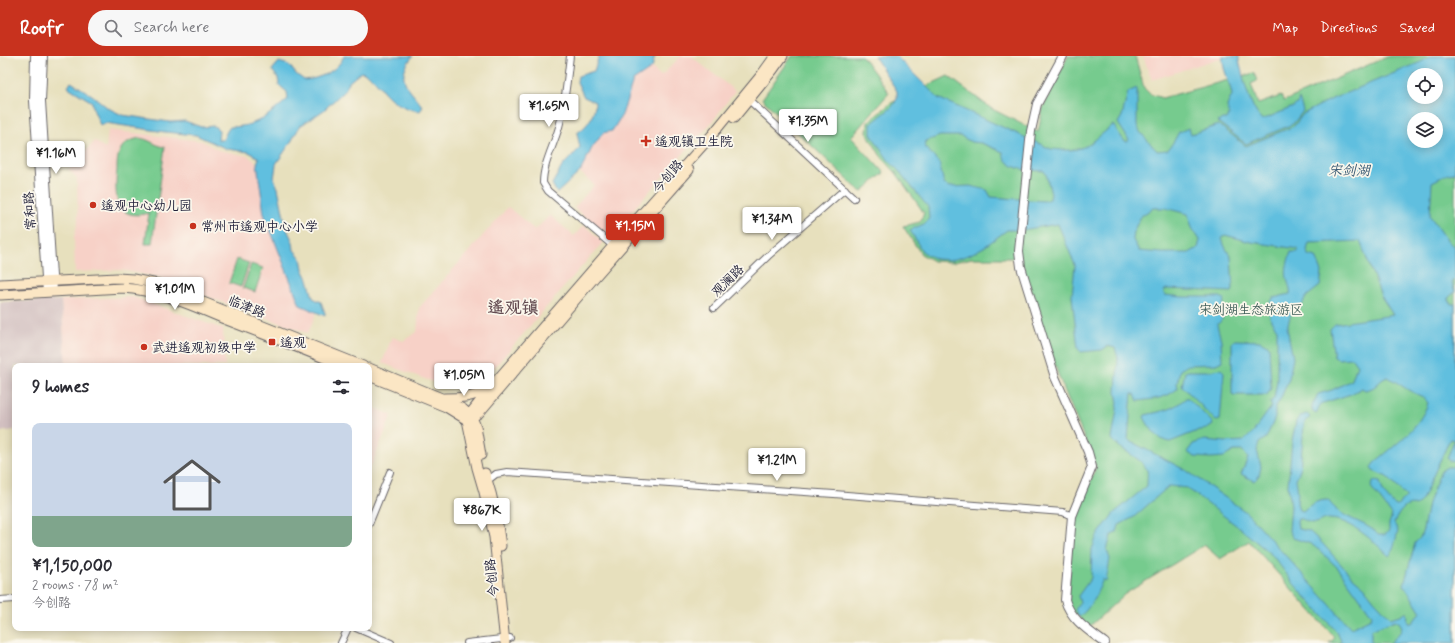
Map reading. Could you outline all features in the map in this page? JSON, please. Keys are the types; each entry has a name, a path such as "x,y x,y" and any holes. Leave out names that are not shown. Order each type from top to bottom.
{"main road":[{"name":"今创路","path":"508,641 494,537 477,468 469,417 496,381 712,135 775,56"},
{"name":"今创路","path":"469,417 479,413 749,100 783,56"},
{"name":"临津路","path":"0,284 117,278 133,279 158,284 356,363"},
{"name":"临津路","path":"0,295 122,288 141,289 156,293 336,363"},
{"path":"372,369 443,398 463,409 469,417"},
{"path":"372,377 469,417"},
{"path":"443,398 470,396 483,391 496,381"},
{"name":"今创路","path":"469,417 476,427 483,468 499,529 508,641"}],"street":[{"name":"常和路","path":"35,56 34,101 50,282"},
{"name":"常和路","path":"43,56 41,101 50,292"},
{"path":"570,56 563,109 543,177 543,183 548,191 613,246"},
{"path":"1063,56 1037,104 1031,130 1019,251 1021,267 1054,377 1091,459 1092,467 1072,516 1065,600 1067,608 1080,624 1105,643"},
{"path":"749,100 854,198"},
{"name":"观澜路","path":"714,308 768,256 845,189"},
{"path":"372,517 390,472"},
{"path":"487,481 496,474 507,472 1063,512 1072,516"},
{"path":"0,600 12,599"},
{"path":"341,643 347,631"},
{"path":"363,631 391,643"},
{"path":"467,643 508,641"}],"shaded area":[{"name":"遥观镇卫生院","path":"681,56 691,56 735,91 712,122 609,236 574,208 594,185 580,172 592,148 603,133 612,130 622,115 633,81 652,68 661,76"},
{"path":"1143,56 1226,56 1152,80"},
{"name":"常州市遥观中心小学","path":"108,130 202,141 218,150 248,156 257,163 264,214 300,305 317,311 308,333 158,277 121,270 75,272 74,237 78,222 77,178 69,170 95,141 106,149"},
{"path":"508,207 535,230 550,215 574,236 584,225 603,242 486,377 467,386 449,388 382,363 392,337 403,341 417,332 419,308"},
{"name":"武进遥观初级中学","path":"133,297 223,329 225,363 66,363 61,300"},
{"path":"61,300 66,363 12,363 12,430 0,432 0,302"},
{"path":"372,407 392,415 372,464"}],"green space":[{"path":"792,56 862,56 889,93 851,137 884,173 861,192 762,99"},
{"name":"宋剑湖生态旅游区","path":"1068,56 1135,56 1144,88 1150,94 1162,98 1254,73 1257,81 1251,84 1258,104 1281,96 1284,101 1389,56 1455,56 1455,643 1329,643 1335,638 1249,541 1220,559 1204,545 1125,594 1089,627 1070,609 1067,595 1073,525 1096,467 1059,377 1020,258 972,258 954,262 933,261 921,254 903,226 920,222 924,213 896,173 880,155 867,133 868,122 891,103 948,76 992,109 1038,132 1043,107"},
{"path":"139,138 165,147 152,244 145,244 149,213 138,215 129,214 123,210 119,205 116,189 118,155 126,143"},
{"path":"237,259 249,263 241,287 229,283"},
{"path":"251,264 263,268 255,292 243,288"}],"water":[{"path":"344,56 413,56 404,71 405,83 423,107 420,111 412,110 400,105 392,100 370,76 361,72 349,82 345,90 324,110 300,126 276,164 274,179 278,188 286,227 293,242 294,250 301,258 303,269 308,279 313,298 321,302 325,316 300,305 264,214 257,163 259,158 249,152 227,149 196,135 106,123 100,125 92,102 68,87 71,82 92,95 108,108 122,115 170,122 185,121 201,127 214,126 219,130 218,140 223,140 230,127 247,125 262,119 288,99 287,92 279,85 278,78 272,70 279,62 289,65 296,74 304,80 322,76 333,70"},
{"path":"599,56 655,56 652,68 633,81 622,115 612,131 603,133 592,148 580,172 557,193 552,184 563,165 580,148 577,133 590,120 595,107 595,102 584,97 577,82 578,76 594,71"},
{"name":"宋剑湖","path":"874,56 896,56 938,98 1051,149 1072,150 1086,146 1113,125 1125,142 1129,140 1118,123 1122,116 1128,92 1137,88 1137,125 1140,132 1157,151 1168,150 1179,132 1189,128 1191,134 1219,125 1246,146 1294,126 1303,114 1332,99 1432,56 1455,56 1455,173 1448,174 1432,182 1430,216 1447,240 1455,248 1455,279 1452,283 1455,292 1448,298 1451,304 1455,304 1455,462 1447,459 1454,440 1450,439 1422,500 1416,506 1412,505 1405,507 1394,523 1398,531 1392,553 1389,556 1377,544 1354,527 1338,520 1325,519 1317,523 1311,523 1298,519 1297,522 1298,529 1309,531 1323,544 1391,618 1401,615 1407,611 1408,623 1412,623 1421,612 1404,585 1415,543 1420,538 1423,530 1428,503 1441,471 1447,467 1455,467 1455,643 1390,643 1401,631 1402,627 1399,622 1395,620 1371,630 1371,641 1373,643 1339,643 1341,641 1337,632 1294,584 1273,556 1241,529 1187,488 1169,486 1134,517 1119,525 1117,532 1111,536 1107,550 1110,559 1106,582 1103,579 1090,605 1083,614 1079,616 1075,610 1080,602 1078,596 1091,578 1092,549 1097,536 1114,513 1147,486 1147,470 1144,465 1116,444 1112,439 1118,403 1116,392 1118,358 1115,348 1108,346 1102,350 1081,352 1078,349 1072,296 1075,265 1058,224 1022,230 1007,230 984,247 969,255 952,260 936,259 922,251 910,230 926,223 929,218 928,207 889,161 871,134 871,124 892,107 897,99 897,91","holes":["940,136 961,136 971,142 981,143 1003,152 1008,163 1013,166 1025,170 1044,171 1051,194 1050,199 1044,201 991,197 987,190 970,186 949,187 944,184 939,162 925,147 926,141","1153,208 1165,208 1188,214 1192,228 1200,240 1198,248 1189,253 1139,251 1133,240 1134,230 1141,216","1225,235 1251,242 1298,249 1298,252 1291,252 1287,265 1286,275 1290,294 1273,298 1268,308 1271,321 1277,329 1277,381 1274,398 1270,403 1272,406 1254,431 1244,441 1227,442 1204,440 1193,444 1187,452 1195,457 1211,458 1224,457 1234,451 1243,451 1248,458 1241,474 1254,481 1259,476 1261,467 1257,450 1259,443 1266,438 1275,418 1275,408 1289,379 1293,358 1287,328 1291,313 1301,307 1306,297 1320,286 1322,272 1316,257 1309,255 1307,250 1309,243 1360,241 1381,296 1393,315 1335,324 1330,329 1334,357 1338,359 1352,358 1357,365 1352,380 1332,390 1318,394 1312,406 1312,411 1316,414 1320,405 1323,403 1351,394 1362,388 1365,390 1373,388 1384,378 1388,377 1410,391 1423,397 1428,403 1419,421 1412,429 1374,463 1371,468 1373,471 1387,477 1406,496 1406,498 1401,501 1398,506 1396,506 1386,496 1380,482 1374,481 1371,487 1392,515 1389,524 1389,531 1384,535 1378,535 1367,526 1340,512 1328,500 1314,503 1303,511 1299,510 1297,503 1298,492 1296,479 1300,470 1304,424 1310,417 1307,414 1300,416 1296,421 1292,441 1288,486 1291,506 1289,531 1293,538 1311,544 1338,568 1372,615 1371,618 1351,628 1246,512 1187,471 1128,440 1132,393 1135,394 1138,401 1164,396 1174,392 1178,388 1177,383 1180,370 1188,365 1216,364 1222,361 1221,340 1217,325 1222,320 1224,299 1220,297 1183,297 1165,295 1163,291 1167,289 1232,292 1231,257 1222,239"]},
{"path":"1222,56 1239,56 1239,61 1250,100 1257,114 1262,120 1293,107 1297,104 1299,99 1303,111 1293,124 1246,144 1218,122 1222,119 1227,119 1229,116 1227,106 1232,95"},
{"path":"1235,340 1260,341 1269,346 1271,388 1267,395 1232,394 1232,342"},
{"path":"1221,369 1224,372 1220,420 1216,421 1182,386 1185,372"},
{"path":"1188,398 1212,422 1213,425 1207,429 1200,430 1170,442 1162,439 1151,429 1144,417 1145,415 1172,408"}],"place":[{"name":"遥观镇卫生院","path":"646,141"},
{"name":"遥观中心幼儿园","path":"93,205"},
{"name":"常州市遥观中心小学","path":"193,226"},
{"name":"遥观","path":"272,342"},
{"name":"武进遥观初级中学","path":"144,347"}],"district":[{"name":"遥观镇","path":"513,307"}]}
